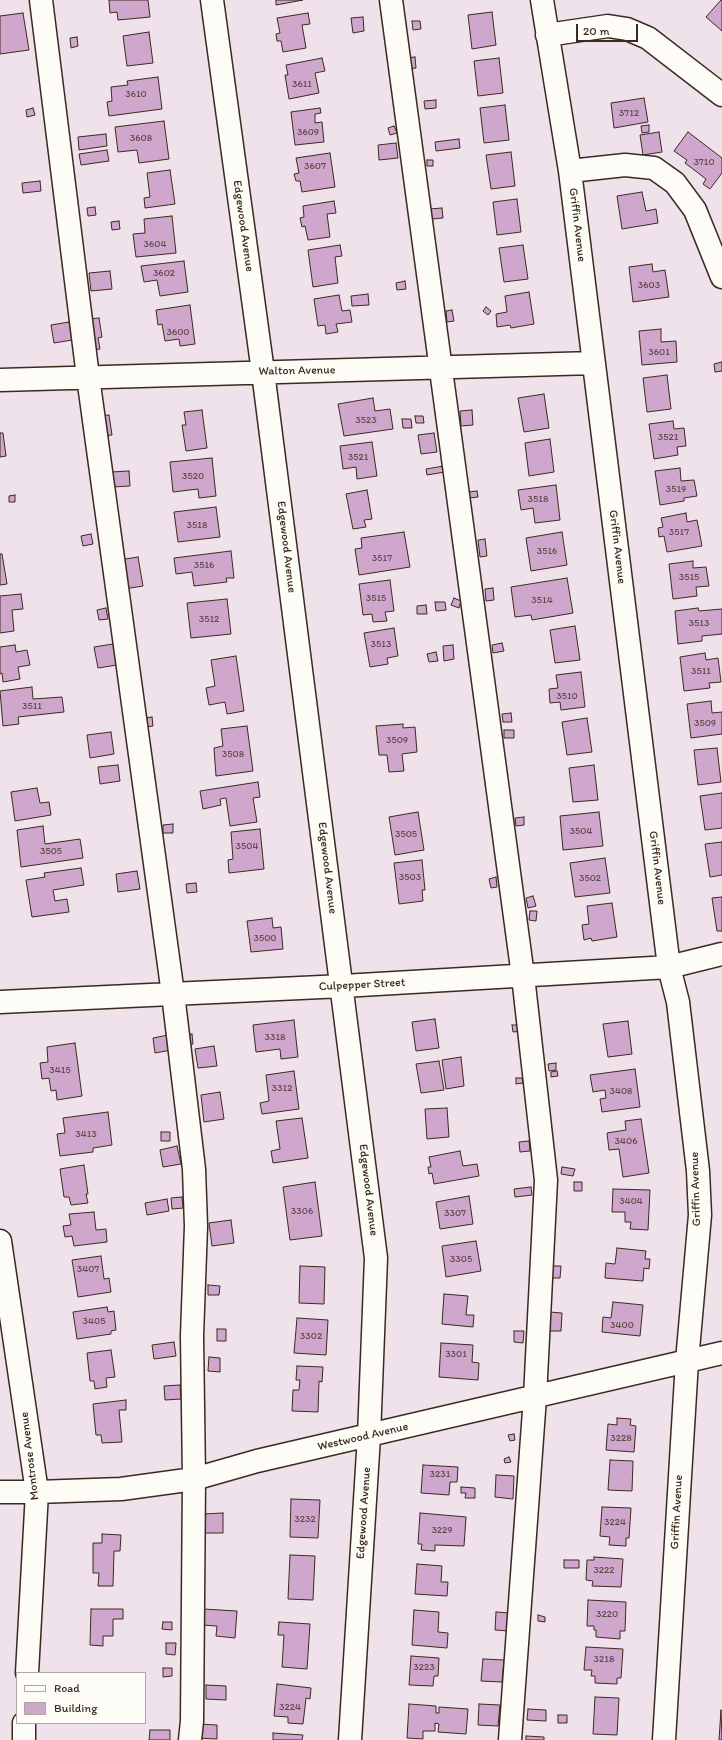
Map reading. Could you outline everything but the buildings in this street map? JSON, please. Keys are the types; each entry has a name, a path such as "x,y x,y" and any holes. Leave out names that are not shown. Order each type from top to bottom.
{"street":[{"path":"41,0 88,377 173,994 194,1169 196,1226 192,1336 194,1479 192,1721 190,1740"},
{"name":"Edgewood Avenue","path":"212,0 263,372 343,986 376,1258 369,1436 350,1740"},
{"path":"391,0 523,976 546,1180 535,1397 510,1740"},
{"name":"Griffin Avenue","path":"542,0 570,171 669,967 678,1002 698,1186 700,1215 687,1361 664,1740"},
{"path":"547,34 608,26 627,29 648,38 722,95"},
{"path":"570,171 625,165 654,168 659,171 675,183 695,210 722,277"},
{"name":"Walton Avenue","path":"0,380 594,363"},
{"name":"Culpepper Street","path":"0,1002 343,986 669,967 722,954"},
{"name":"Montrose Avenue","path":"0,1241 37,1492 27,1672"},
{"name":"Westwood Avenue","path":"0,1492 121,1489 194,1479 257,1461 722,1353"},
{"path":"24,1724 24,1740"}]}
